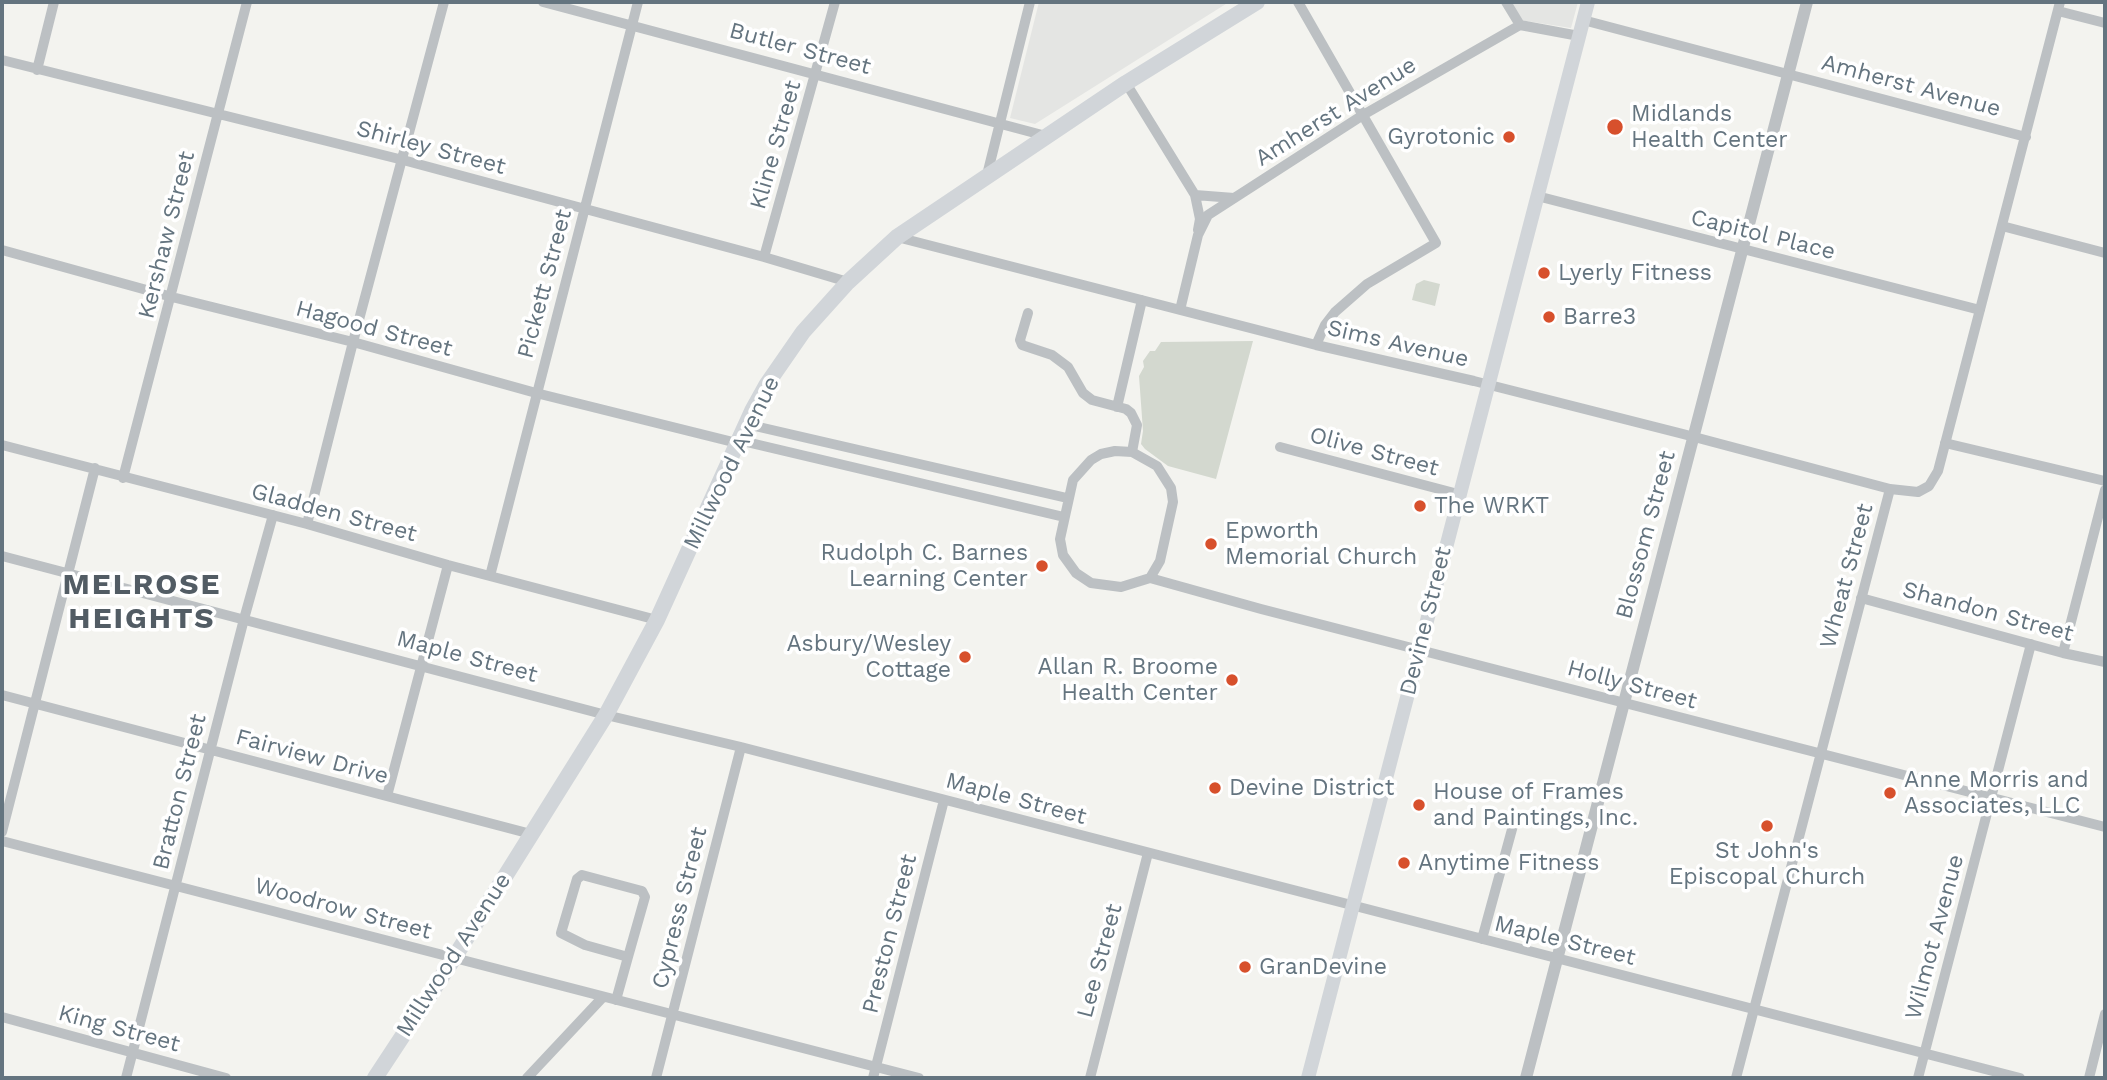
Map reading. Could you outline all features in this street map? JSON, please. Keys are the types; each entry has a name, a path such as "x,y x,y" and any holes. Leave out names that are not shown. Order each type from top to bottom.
{"main road":[{"name":"Devine Street","path":"1308,1078 1588,2"},
{"name":"Millwood Avenue","path":"375,1078 454,958 606,715 657,620 746,424 763,392 803,332 848,282 897,237 1126,83 1253,3"}],"street":[{"path":"37,70 54,2"},
{"name":"Kershaw Street","path":"123,478 247,2"},
{"path":"307,524 444,2"},
{"name":"Butler Street","path":"543,2 1046,136"},
{"name":"Pickett Street","path":"490,576 638,2"},
{"name":"Kline Street","path":"764,257 835,2"},
{"path":"987,175 1030,2"},
{"path":"1298,2 1436,243 1367,284 1335,312 1325,324 1316,345"},
{"path":"1506,2 1520,25 1579,36"},
{"name":"Blossom Street","path":"1526,1078 1807,2"},
{"path":"2059,6 2105,23"},
{"name":"Wheat Street","path":"1736,1078 1890,489 1915,493 1927,488 1935,479 2059,6"},
{"name":"Amherst Avenue","path":"1583,20 2026,136"},
{"name":"Amherst Avenue","path":"1181,310 1198,235 1208,215 1363,115 1520,25"},
{"name":"Shirley Street","path":"2,60 402,160 848,282"},
{"path":"1126,83 1195,195 1200,219 1198,235"},
{"path":"1195,195 1234,198"},
{"name":"Capitol Place","path":"1537,196 1980,310"},
{"path":"2002,226 2105,253"},
{"name":"Sims Avenue","path":"897,237 1316,345 1694,436 1890,489"},
{"name":"Hagood Street","path":"2,250 536,393 1064,517"},
{"path":"1117,407 1142,300"},
{"path":"1028,313 1020,340 1022,345 1052,355 1068,367 1083,393 1092,400 1131,413 1137,425 1132,452"},
{"path":"746,424 1067,498"},
{"path":"1945,443 2105,481"},
{"name":"Gladden Street","path":"2,445 307,524 448,565 657,620"},
{"name":"Olive Street","path":"1280,447 1458,494"},
{"path":"1115,450 1132,452 1148,459 1164,474 1171,488 1173,502 1160,561 1150,578 1121,587 1102,586 1091,583 1076,573 1063,555 1060,539 1067,498 1073,480 1091,460 1115,450"},
{"path":"2,832 95,468"},
{"path":"2063,653 2105,490"},
{"name":"Bratton Street","path":"126,1078 273,515"},
{"name":"Maple Street","path":"2,556 606,715 741,747 2020,1078"},
{"path":"387,796 448,565"},
{"name":"Holly Street","path":"1150,578 2105,827"},
{"name":"Shandon Street","path":"1861,598 2105,662"},
{"name":"Wilmot Avenue","path":"1919,1078 2031,644"},
{"name":"Fairview Drive","path":"2,695 531,834"},
{"name":"Cypress Street","path":"656,1078 741,747"},
{"name":"Preston Street","path":"873,1078 944,800"},
{"path":"1482,939 1514,822"},
{"name":"Woodrow Street","path":"2,841 919,1078"},
{"name":"Lee Street","path":"1090,1078 1148,853"},
{"path":"616,1000 645,897 642,891 582,875 577,879 561,933 585,945 628,957"},
{"path":"527,1078 603,997"},
{"path":"2089,1078 2105,1014"},
{"name":"King Street","path":"2,1017 226,1078"}],"shaded area":[{"path":"1039,2 1229,2 1035,124 1010,118"},
{"path":"1510,2 1578,2 1571,28 1520,20"},
{"path":"1424,280 1440,284 1435,306 1412,300 1416,284"},
{"path":"1253,341 1216,479 1168,466 1145,449 1141,444 1143,431 1139,376 1144,367 1143,361 1150,351 1155,351 1161,342"}],"place":[{"name":"Midlands Health Center","path":"1615,127"},
{"name":"Gyrotonic","path":"1509,137"},
{"name":"Lyerly Fitness","path":"1544,273"},
{"name":"Barre3","path":"1549,317"},
{"name":"The WRKT","path":"1420,506"},
{"name":"Epworth Memorial Church","path":"1211,544"},
{"name":"Rudolph C. Barnes Learning Center","path":"1042,566"},
{"name":"Asbury/Wesley Cottage","path":"965,657"},
{"name":"Allan R. Broome Health Center","path":"1232,680"},
{"name":"Devine District","path":"1215,788"},
{"name":"Anne Morris and Associates, LLC","path":"1890,793"},
{"name":"House of Frames and Paintings, Inc.","path":"1419,805"},
{"name":"St John's Episcopal Church","path":"1767,826"},
{"name":"Anytime Fitness","path":"1404,863"},
{"name":"GranDevine","path":"1245,967"}],"district":[{"name":"MELROSE HEIGHTS","path":"142,602"}]}
